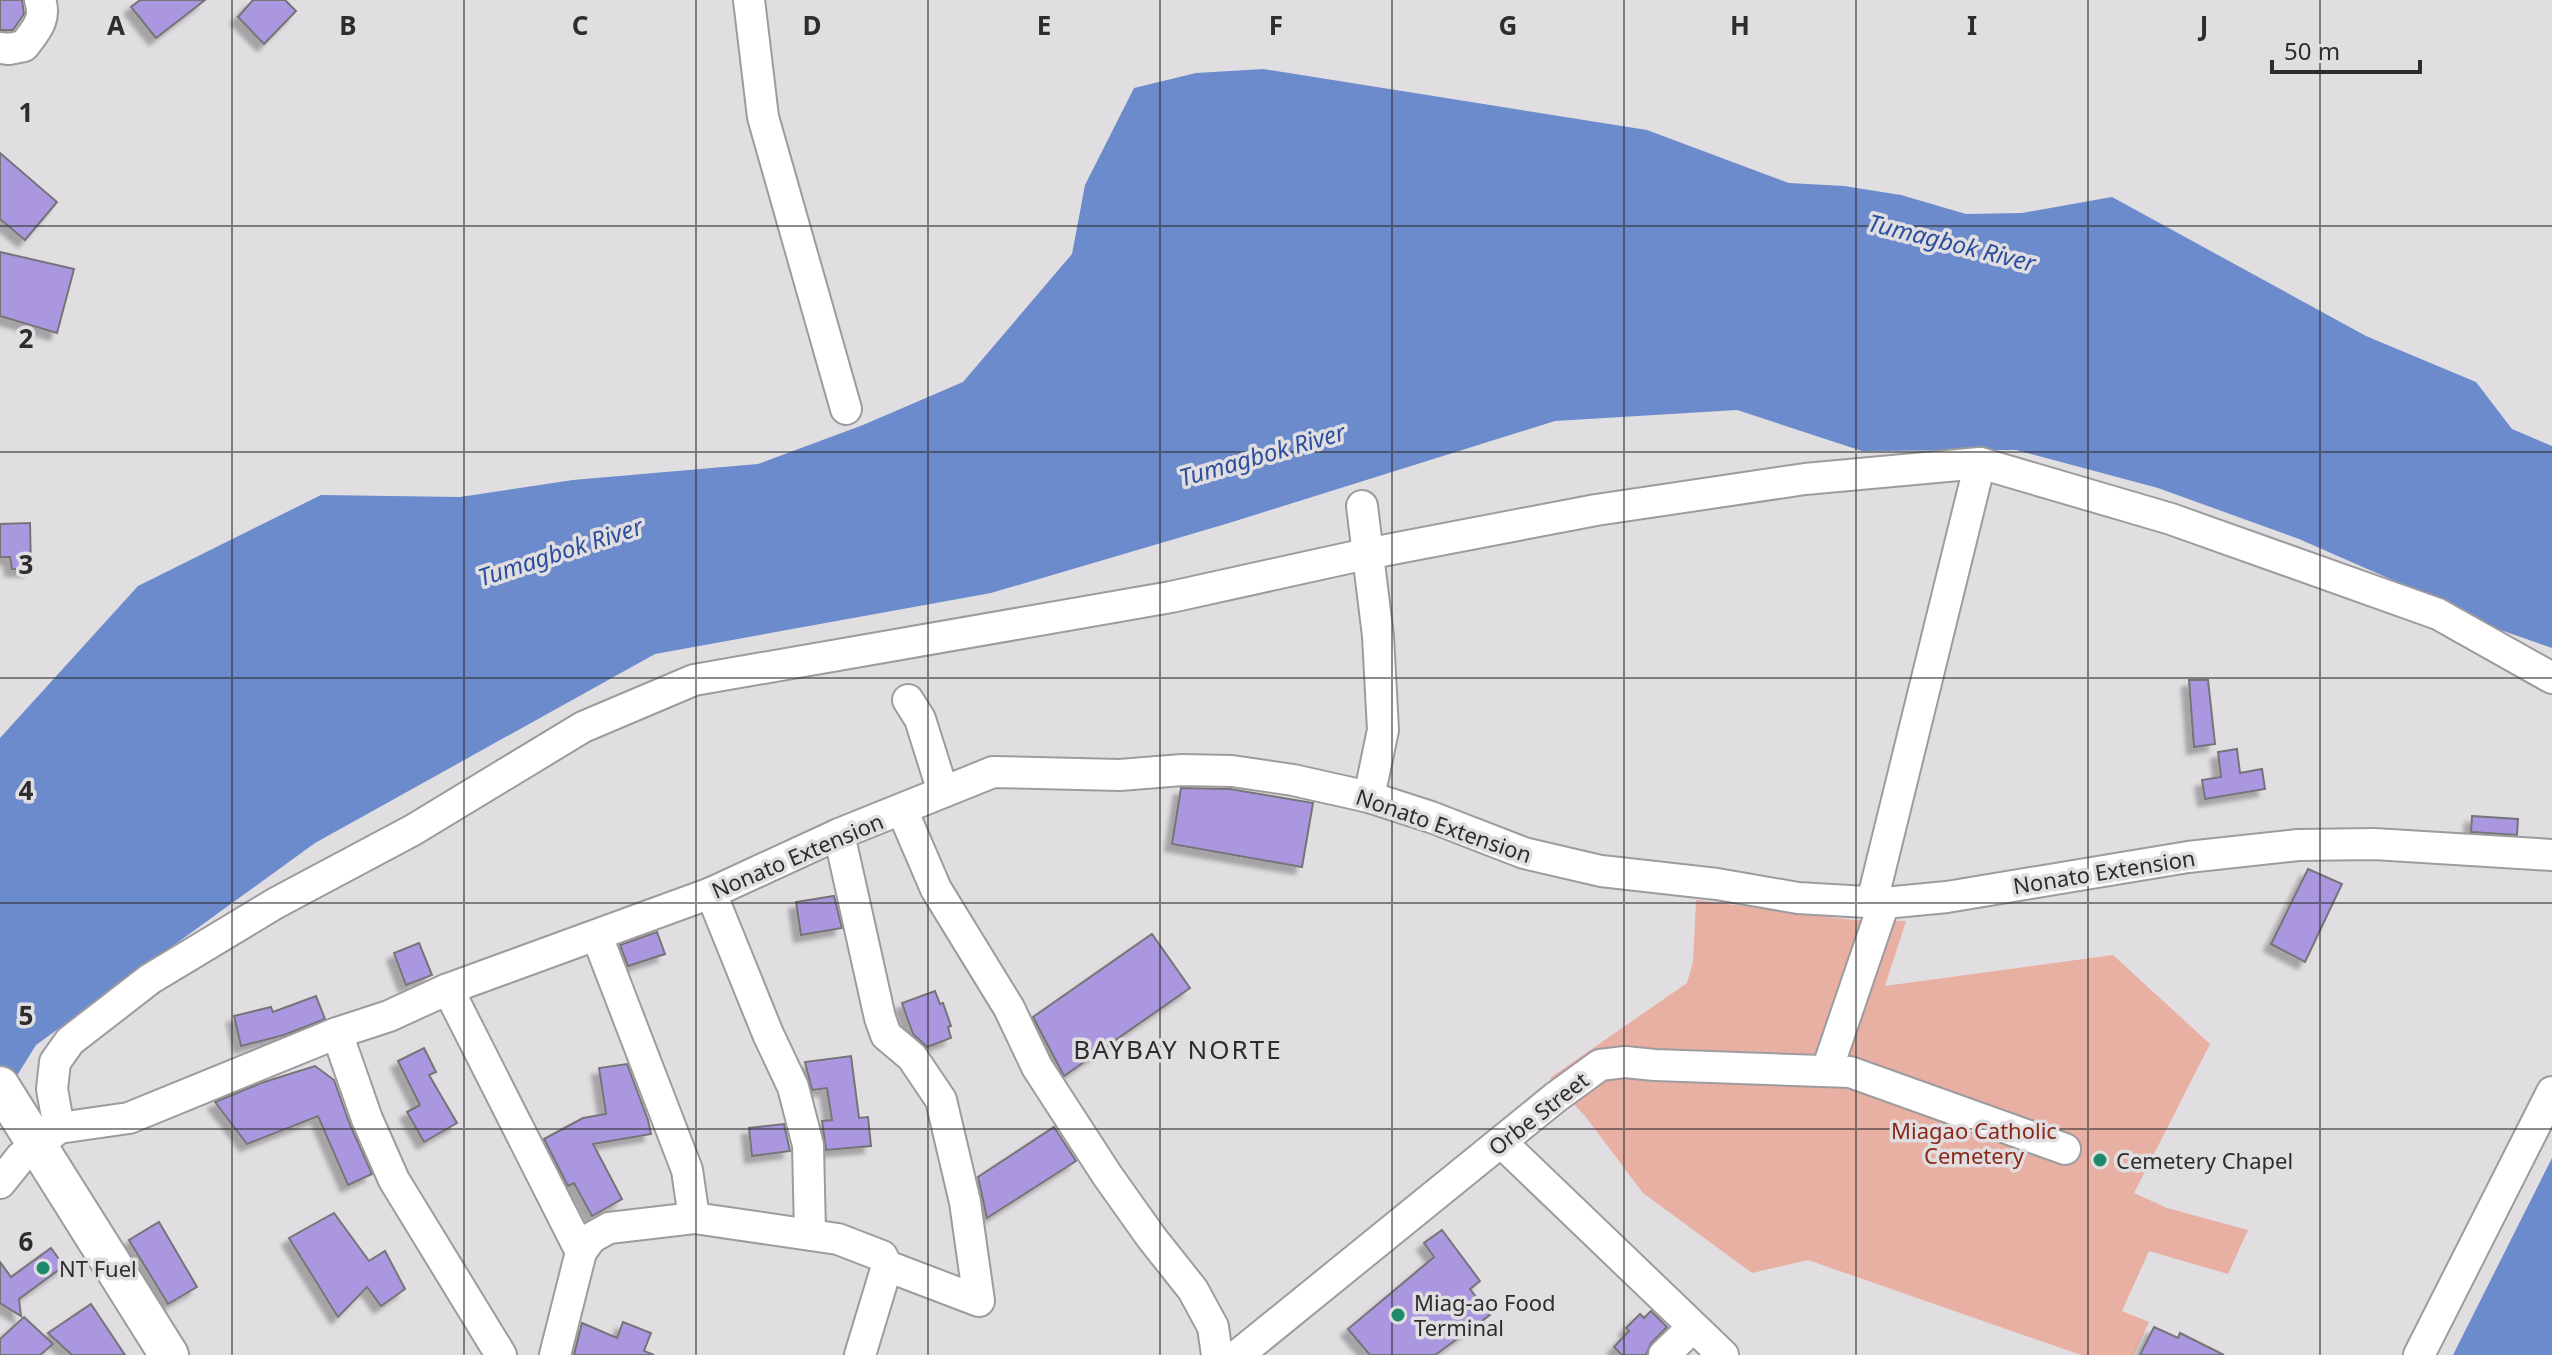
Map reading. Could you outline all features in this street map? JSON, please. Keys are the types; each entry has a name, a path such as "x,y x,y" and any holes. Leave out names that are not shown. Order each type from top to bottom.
{"main road":[{"path":"23,1131 169,1355"}],"street":[{"path":"0,48 24,46 41,23 43,10 40,0"},
{"path":"749,0 763,117 846,409"},
{"path":"1827,1070 1878,903 1980,463"},
{"path":"0,1183 23,1131 52,1089 55,1062 70,1041 150,979 276,903 413,830 583,727 694,680 1171,597 1366,554 1596,510 1805,479 1980,463 2171,519 2438,614 2552,678"},
{"path":"1362,506 1378,636 1383,730 1369,797"},
{"path":"908,700 920,719 943,792"},
{"name":"Nonato Extension","path":"23,1131 129,1118 337,1033 389,1016 448,989 711,893 839,834 993,772 1120,775 1220,770 1293,780 1369,797 1524,853 1601,871 1717,884 1798,898 1878,903 1947,897 2188,857 2298,845 2374,844 2552,855"},
{"path":"902,810 936,889 1009,1008 1037,1067 1116,1188 1193,1290 1213,1327 1217,1355"},
{"path":"555,1355 581,1252 591,1238 609,1228 694,1218 810,1233 838,1239 882,1256 887,1266 979,1301 965,1202 941,1100 912,1057 886,1035 839,834"},
{"path":"711,893 793,1087 808,1145 810,1233"},
{"path":"597,936 687,1170 694,1218"},
{"path":"448,989 581,1252"},
{"path":"337,1033 367,1119 394,1180 501,1355"},
{"name":"Orbe Street","path":"1238,1355 1600,1065 1625,1062 1850,1072 2065,1149"},
{"path":"2419,1355 2552,1092"},
{"path":"1501,1142 1723,1355"},
{"path":"860,1355 887,1266"},
{"path":"1664,1355 1693,1327"}],"green space":[{"name":"Miagao Catholic Cemetery","path":"1696,900 1853,920 1906,921 1885,986 2113,955 2210,1044 2134,1193 2167,1208 2248,1230 2228,1274 2149,1251 2122,1311 2149,1322 2134,1355 2081,1355 1808,1260 1752,1273 1643,1193 1585,1116 1550,1078 1687,983 1693,962"}],"water":[{"name":"Tumagbok River","path":"1263,69 1647,130 1789,183 1844,186 1901,195 1966,214 2022,213 2112,197 2366,336 2476,382 2512,429 2552,446 2552,648 2492,627 2299,539 2158,488 2016,450 1862,451 1737,410 1555,421 1229,523 991,593 655,654 315,843 36,1045 0,1103 0,738 138,586 321,495 460,497 573,480 758,464 863,425 963,382 1072,254 1085,185 1134,88 1196,73"},
{"path":"2552,1158 2552,1355 2453,1355 2461,1339"}],"building":[{"path":"0,0 22,0 24,14 13,30 0,30"},
{"path":"140,0 205,0 156,38 131,7"},
{"path":"253,0 285,0 296,11 264,44 238,17"},
{"path":"0,153 57,202 25,240 0,219"},
{"path":"0,252 74,269 57,333 0,316"},
{"path":"30,523 31,570 12,569 10,557 0,557 0,524"},
{"path":"2189,680 2208,680 2215,744 2194,747"},
{"path":"2237,749 2240,773 2262,769 2265,789 2205,799 2202,780 2221,777 2218,752"},
{"path":"1181,788 1230,789 1313,803 1302,867 1172,844"},
{"path":"2472,816 2518,819 2517,835 2471,832"},
{"path":"2308,869 2342,884 2305,962 2271,944"},
{"path":"834,896 842,928 801,935 796,902"},
{"path":"657,932 665,954 628,966 620,945"},
{"path":"1152,934 1190,988 1064,1076 1033,1017"},
{"path":"419,943 432,975 406,985 394,953"},
{"path":"935,991 951,1026 948,1027 951,1038 927,1047 913,1034 902,1003"},
{"path":"316,996 325,1019 284,1035 241,1046 234,1016 271,1007 273,1012"},
{"path":"424,1048 436,1072 429,1075 457,1123 424,1142 407,1112 420,1105 398,1061"},
{"path":"851,1056 859,1118 868,1117 871,1146 826,1150 822,1121 832,1120 827,1088 812,1090 805,1062"},
{"path":"627,1064 651,1134 593,1144 622,1199 592,1216 574,1183 568,1186 544,1139 583,1118 606,1114 599,1068"},
{"path":"315,1066 334,1080 372,1174 348,1185 318,1116 247,1144 215,1102"},
{"path":"784,1124 790,1151 752,1156 749,1128"},
{"path":"1054,1127 1076,1161 987,1218 978,1177"},
{"path":"334,1213 369,1261 385,1251 405,1289 381,1306 367,1287 338,1317 289,1238"},
{"path":"159,1222 197,1287 168,1304 129,1240"},
{"path":"1442,1230 1480,1281 1470,1289 1490,1315 1435,1355 1370,1355 1348,1329 1434,1257 1424,1243"},
{"path":"51,1248 64,1266 19,1299 21,1316 0,1303 0,1262 11,1277"},
{"path":"91,1304 125,1355 72,1355 48,1333"},
{"path":"1651,1311 1667,1327 1651,1343 1646,1355 1622,1355 1614,1347 1629,1331 1626,1328 1640,1314 1644,1318"},
{"path":"24,1317 53,1344 40,1355 0,1355 0,1339"},
{"path":"623,1322 651,1333 644,1351 654,1355 574,1355 582,1323 617,1338"},
{"path":"2154,1327 2178,1338 2180,1333 2224,1355 2140,1355"}],"place":[{"name":"Cemetery Chapel","path":"2100,1160"},
{"name":"NT Fuel","path":"43,1268"},
{"name":"Miag-ao Food Terminal","path":"1398,1315"}],"district":[{"name":"BAYBAY NORTE","path":"1178,1049"}]}
